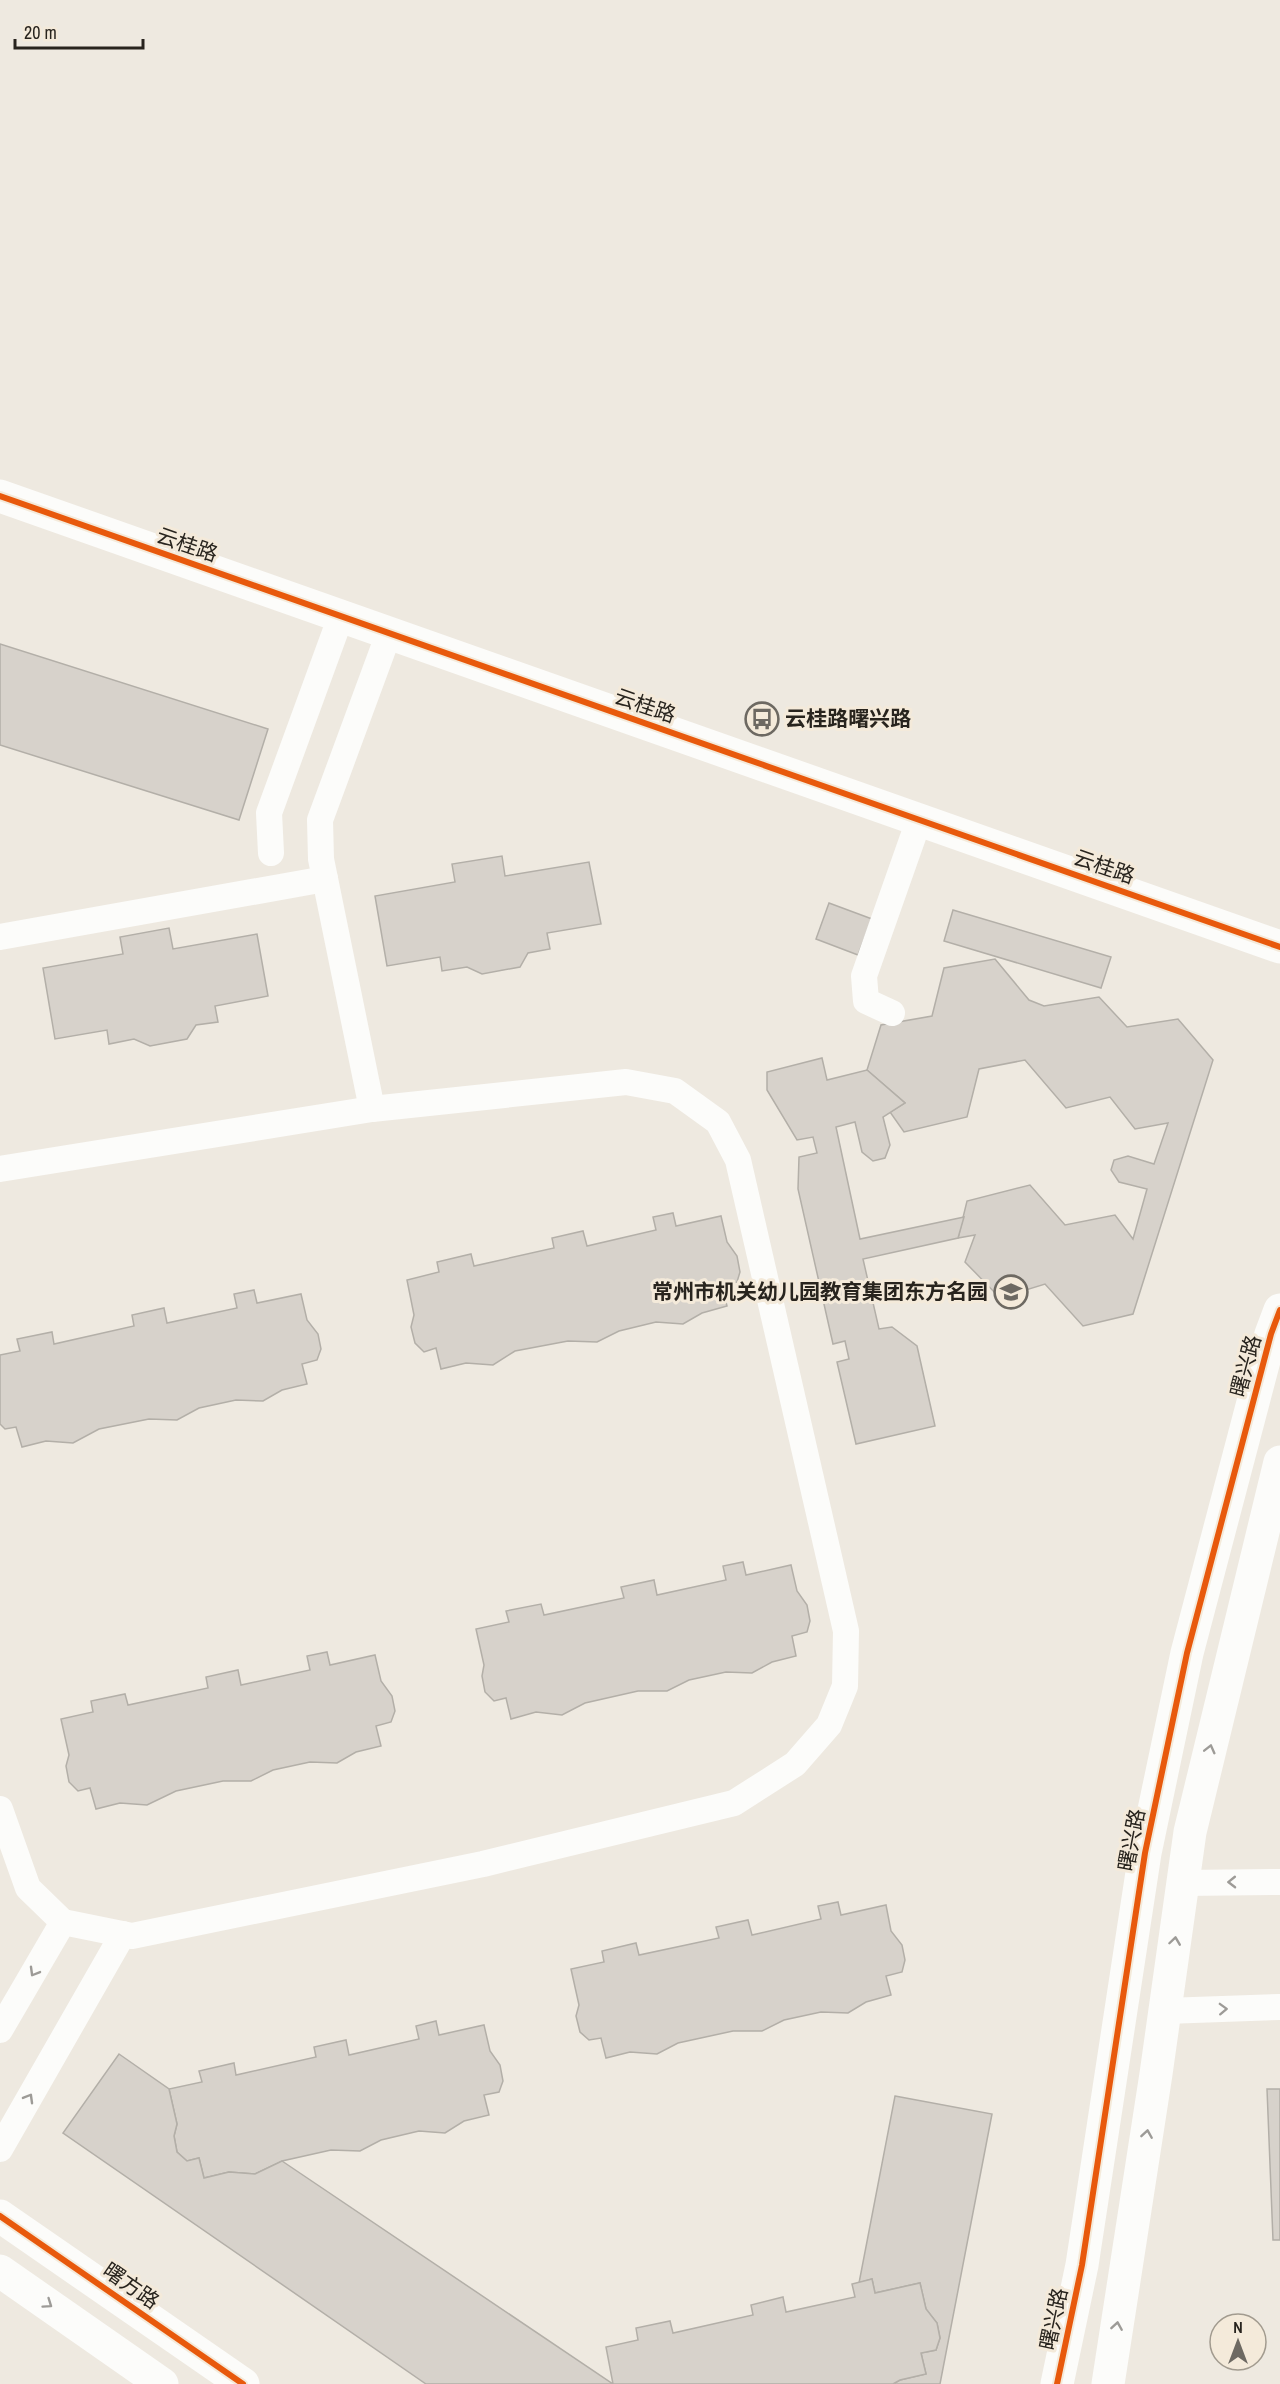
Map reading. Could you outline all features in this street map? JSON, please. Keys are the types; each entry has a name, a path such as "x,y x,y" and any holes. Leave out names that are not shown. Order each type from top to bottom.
{"street":[{"name":"云桂路","path":"0,496 1280,946"},
{"name":"曙兴路","path":"1057,2384 1082,2265 1145,1853 1187,1653 1271,1334 1280,1310"},
{"path":"1108,2384 1190,1832 1280,1462"},
{"name":"曙方路","path":"0,2216 243,2384"},
{"path":"0,2271 162,2384"}],"lane":[{"path":"271,854 269,813 341,616"},
{"path":"372,1109 321,859 320,820 389,633"},
{"path":"892,1013 866,1001 864,976 919,820"},
{"path":"0,937 325,879"},
{"path":"0,1169 372,1109 626,1082 675,1091 718,1122 738,1160 846,1631 845,1686 830,1725 795,1764 734,1803 483,1864 132,1936 63,1922 28,1888 0,1809"},
{"path":"1183,1883 1280,1882"},
{"path":"0,2030 63,1922"},
{"path":"0,2149 123,1934"},
{"path":"1165,2011 1280,2007"}],"building":[{"path":"0,644 268,729 239,820 0,745"},
{"path":"502,856 505,876 589,862 601,924 547,933 550,949 528,953 520,967 482,974 467,967 442,971 440,957 387,966 375,896 455,882 452,864"},
{"path":"829,903 872,919 858,955 816,939"},
{"path":"953,910 1111,957 1101,988 944,941"},
{"path":"169,928 173,949 257,934 268,996 215,1006 218,1022 196,1025 187,1039 150,1046 134,1039 109,1044 107,1030 55,1039 43,968 123,954 120,937"},
{"path":"995,959 1029,1000 1044,1006 1099,997 1127,1027 1178,1019 1213,1060 1133,1314 1083,1326 1045,1284 1000,1298 965,1262 975,1235 958,1238 967,1201 1030,1185 1065,1225 1115,1215 1133,1239 1147,1189 1119,1182 1111,1170 1114,1160 1128,1156 1154,1164 1168,1123 1135,1129 1110,1097 1066,1108 1025,1060 979,1069 967,1117 904,1132 890,1112 905,1103 867,1070 881,1025 932,1016 944,968"},
{"path":"822,1058 827,1080 867,1070 905,1103 883,1117 890,1145 885,1158 873,1161 862,1152 855,1122 836,1127 860,1239 964,1217 958,1238 863,1259 879,1329 892,1327 917,1346 935,1426 856,1444 837,1362 849,1359 845,1341 833,1344 798,1189 799,1157 817,1153 813,1137 797,1140 767,1090 767,1072"},
{"path":"673,1213 676,1226 721,1216 727,1242 737,1256 740,1272 737,1282 722,1286 727,1306 702,1313 683,1324 656,1322 619,1331 597,1342 568,1341 515,1351 493,1365 466,1363 441,1369 436,1348 424,1352 415,1343 411,1327 414,1315 407,1280 439,1272 437,1262 471,1254 474,1266 554,1248 552,1238 583,1231 587,1246 656,1230 653,1217"},
{"path":"254,1290 257,1303 301,1294 307,1320 318,1334 321,1349 317,1360 302,1364 307,1384 282,1390 263,1401 236,1400 199,1408 177,1420 149,1419 99,1429 73,1443 46,1441 22,1447 16,1427 5,1429 0,1424 0,1355 20,1351 17,1339 52,1332 54,1344 134,1326 132,1315 164,1308 167,1323 237,1308 234,1294"},
{"path":"743,1562 746,1575 791,1565 797,1591 807,1605 810,1621 807,1632 792,1636 796,1656 772,1662 752,1673 726,1672 689,1680 667,1691 638,1691 585,1703 562,1715 536,1712 511,1719 506,1698 494,1701 485,1692 482,1676 484,1665 476,1629 509,1622 506,1611 541,1604 544,1615 624,1598 621,1587 654,1580 657,1595 726,1580 723,1566"},
{"path":"327,1652 330,1665 375,1655 381,1681 392,1696 395,1711 391,1722 376,1726 381,1746 356,1752 337,1763 310,1762 273,1770 251,1781 223,1781 176,1791 147,1805 120,1803 96,1809 90,1788 78,1791 69,1782 66,1766 69,1755 61,1719 93,1712 91,1701 125,1694 128,1705 208,1688 206,1677 238,1670 241,1685 310,1670 307,1656"},
{"path":"838,1902 841,1915 886,1905 891,1931 902,1945 905,1960 902,1972 886,1976 891,1995 866,2002 848,2013 821,2012 784,2020 762,2031 733,2031 678,2043 657,2054 630,2052 606,2058 601,2038 589,2040 580,2032 576,2016 579,2005 571,1969 604,1962 602,1951 636,1943 639,1955 719,1938 716,1927 748,1920 752,1935 821,1919 818,1906"},
{"path":"436,2021 439,2035 484,2025 490,2051 500,2065 503,2081 499,2092 484,2095 489,2115 464,2121 445,2133 419,2131 381,2140 360,2151 331,2150 282,2161 255,2174 229,2172 204,2178 199,2158 187,2161 177,2152 174,2136 177,2124 169,2089 202,2082 199,2071 234,2063 236,2075 316,2057 314,2047 346,2040 349,2055 419,2039 416,2026"},
{"path":"119,2054 169,2089 177,2124 174,2136 177,2152 187,2161 199,2158 204,2178 229,2172 255,2174 282,2161 613,2384 426,2384 63,2133"},
{"path":"1267,2089 1280,2089 1280,2240 1273,2240"},
{"path":"895,2096 992,2114 940,2384 893,2384 926,2374 921,2353 936,2350 940,2338 937,2323 926,2309 920,2283 875,2293 872,2279 859,2283"},
{"path":"872,2279 875,2293 920,2283 926,2309 937,2323 940,2338 936,2350 921,2353 926,2374 893,2384 613,2384 606,2347 638,2340 636,2328 670,2321 673,2333 753,2315 751,2305 783,2297 786,2312 855,2297 852,2284"}],"cycle path":[{"path":"0,496 1280,947"},
{"path":"1057,2384 1082,2265 1145,1853 1187,1653 1271,1334 1280,1310"},
{"path":"0,2216 243,2384"}],"place":[{"name":"云桂路曙兴路","path":"762,719"},
{"name":"常州市机关幼儿园教育集团东方名园","path":"1011,1292"}]}
